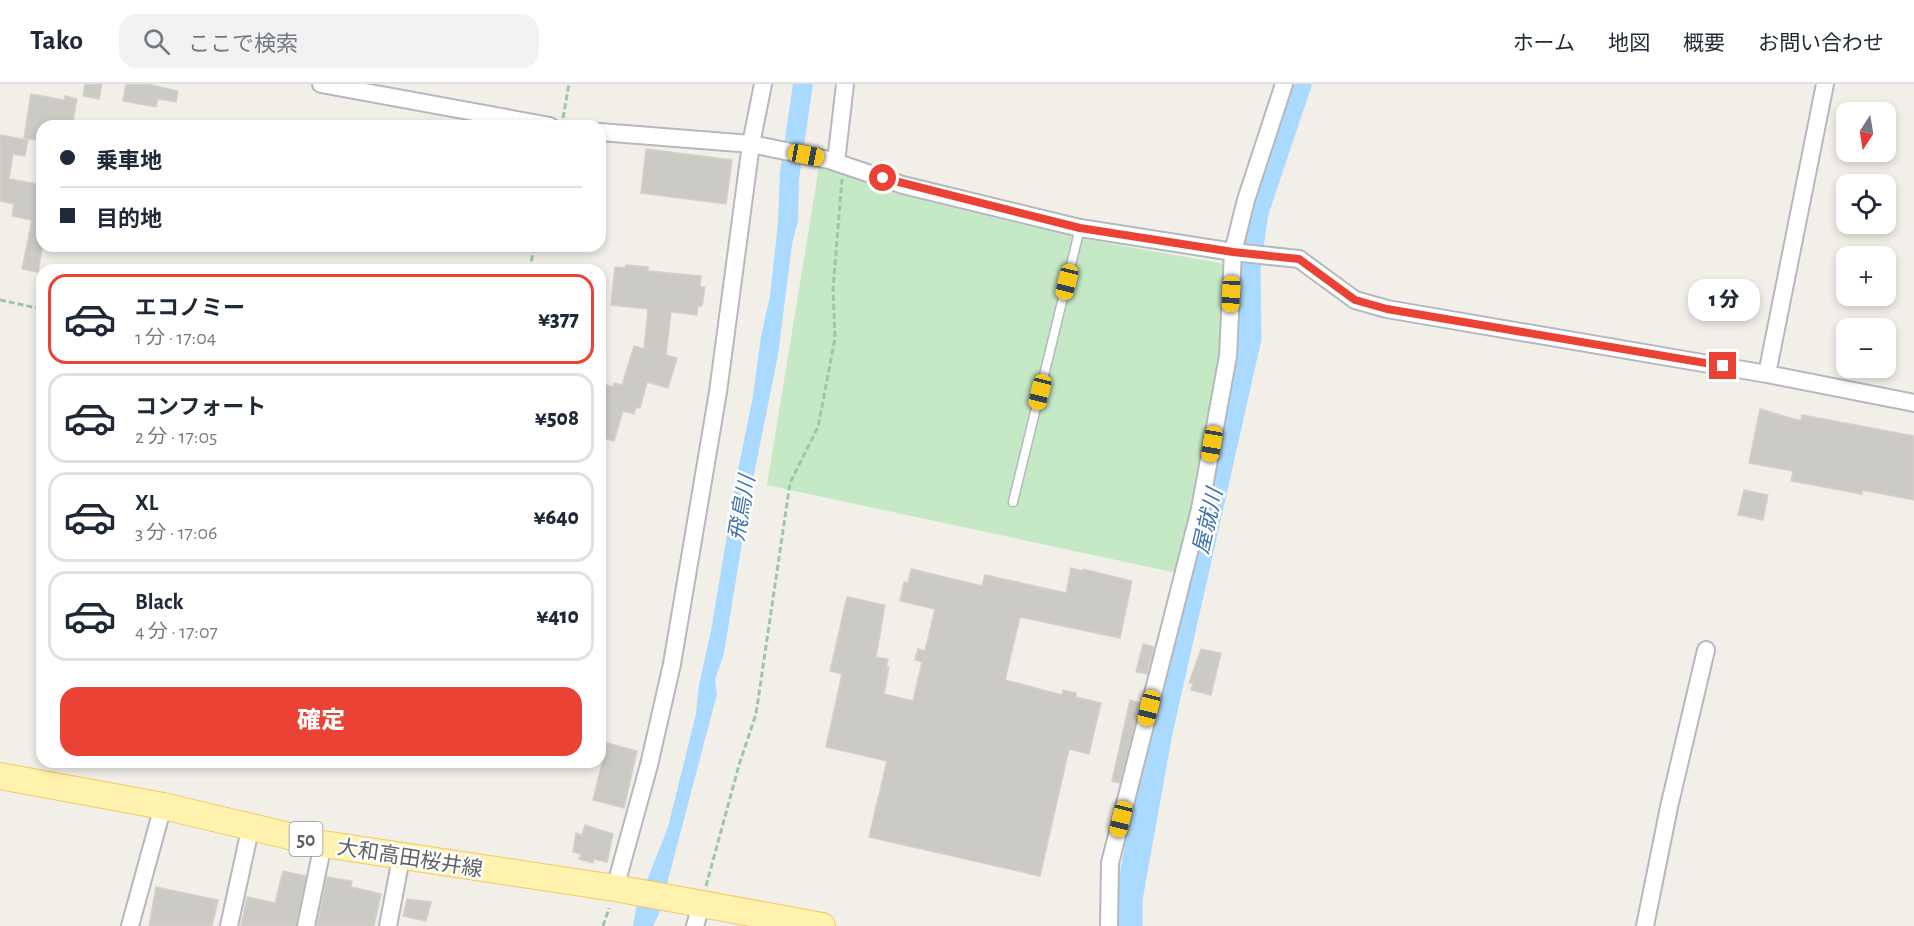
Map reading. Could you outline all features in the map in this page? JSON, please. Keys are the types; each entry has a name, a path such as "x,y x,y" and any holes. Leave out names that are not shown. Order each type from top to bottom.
{"main road":[{"name":"大和高田桜井線","path":"0,776 163,806 251,825 323,844 400,858 618,888 696,911 822,926"}],"street":[{"path":"321,84 517,120"},
{"path":"618,888 672,664 718,392 763,84"},
{"path":"836,162 844,84"},
{"path":"1109,926 1110,863 1200,509 1228,356 1243,253 1246,200 1284,84"},
{"path":"1767,374 1825,84"},
{"path":"606,133 755,145 836,162 903,185 1080,228 1243,253 1299,259 1355,300 1387,309 1767,374 1914,403"},
{"path":"1645,926 1669,807 1706,650"},
{"path":"130,926 163,806"},
{"path":"229,926 251,825"},
{"path":"306,926 323,844"},
{"path":"388,926 400,858"}],"lane":[{"path":"1013,502 1080,228"}],"path":[{"path":"563,120 569,84"},
{"path":"696,911 738,765 756,714 790,483 818,427 835,338 833,289 836,162"},
{"path":"0,300 36,308"}],"green space":[{"path":"820,161 889,192 1078,238 1220,263 1228,269 1223,351 1177,573 767,485"}],"water":[{"name":"飛鳥川","path":"793,84 813,84 799,179 798,221 792,244 778,355 750,494 724,653 715,680 717,694 659,914 653,926 633,926 636,908 668,827 696,714 699,685 711,631 737,475 753,396 761,336 770,296 778,223 780,172"}],"building":[{"path":"85,84 102,84 99,99 83,96"},
{"path":"126,84 147,84 178,91 176,102 158,99 156,107 123,101"},
{"path":"31,94 64,100 65,96 77,99 73,120 36,120 36,140 24,138"},
{"path":"0,135 28,140 25,156 13,154 9,179 36,184 36,252 41,252 39,264 36,264 36,272 22,269 32,220 12,216 14,204 0,201"},
{"path":"646,149 732,160 726,204 641,193"},
{"path":"626,265 648,267 648,271 701,276 700,287 705,287 702,306 698,306 697,315 671,312 666,355 677,358 668,388 647,382 640,408 636,407 634,414 623,411 614,441 606,439 606,385 613,387 614,383 622,385 634,346 644,349 648,309 611,305 615,267 625,268"},
{"path":"1760,409 1801,421 1802,415 1914,436 1914,500 1862,490 1862,494 1791,481 1793,471 1749,463"},
{"path":"1744,490 1768,495 1763,520 1738,515"},
{"path":"1071,568 1132,581 1120,638 1020,617 1005,680 1062,695 1063,690 1076,693 1076,697 1101,703 1089,754 1069,749 1040,876 869,837 887,761 826,747 842,674 830,671 847,597 885,605 876,657 888,659 886,667 889,667 884,694 913,701 922,662 915,660 918,649 925,651 935,609 900,601 904,582 908,583 911,569 982,586 985,575 1066,593"},
{"path":"1143,644 1154,647 1147,674 1136,672"},
{"path":"1201,649 1221,653 1211,695 1191,690 1193,683 1189,683"},
{"path":"1130,700 1140,703 1120,783 1112,781"},
{"path":"607,743 637,751 624,808 593,800 601,768 606,768"},
{"path":"585,825 613,834 607,862 594,859 593,863 579,859 581,854 573,852 576,833 582,835"},
{"path":"283,871 306,876 296,926 241,926 247,897 275,903"},
{"path":"327,877 352,881 351,887 381,894 374,926 317,926"},
{"path":"156,887 218,900 212,926 149,926"},
{"path":"407,899 431,902 426,921 403,916"}],"waterway":[{"name":"屋就川","path":"1129,926 1129,899 1159,732 1248,338 1247,268 1255,212 1298,84"}],"route":[{"path":"883,178 1029,217 1080,228 1233,252 1299,259 1355,300 1367,305 1723,366"}]}
